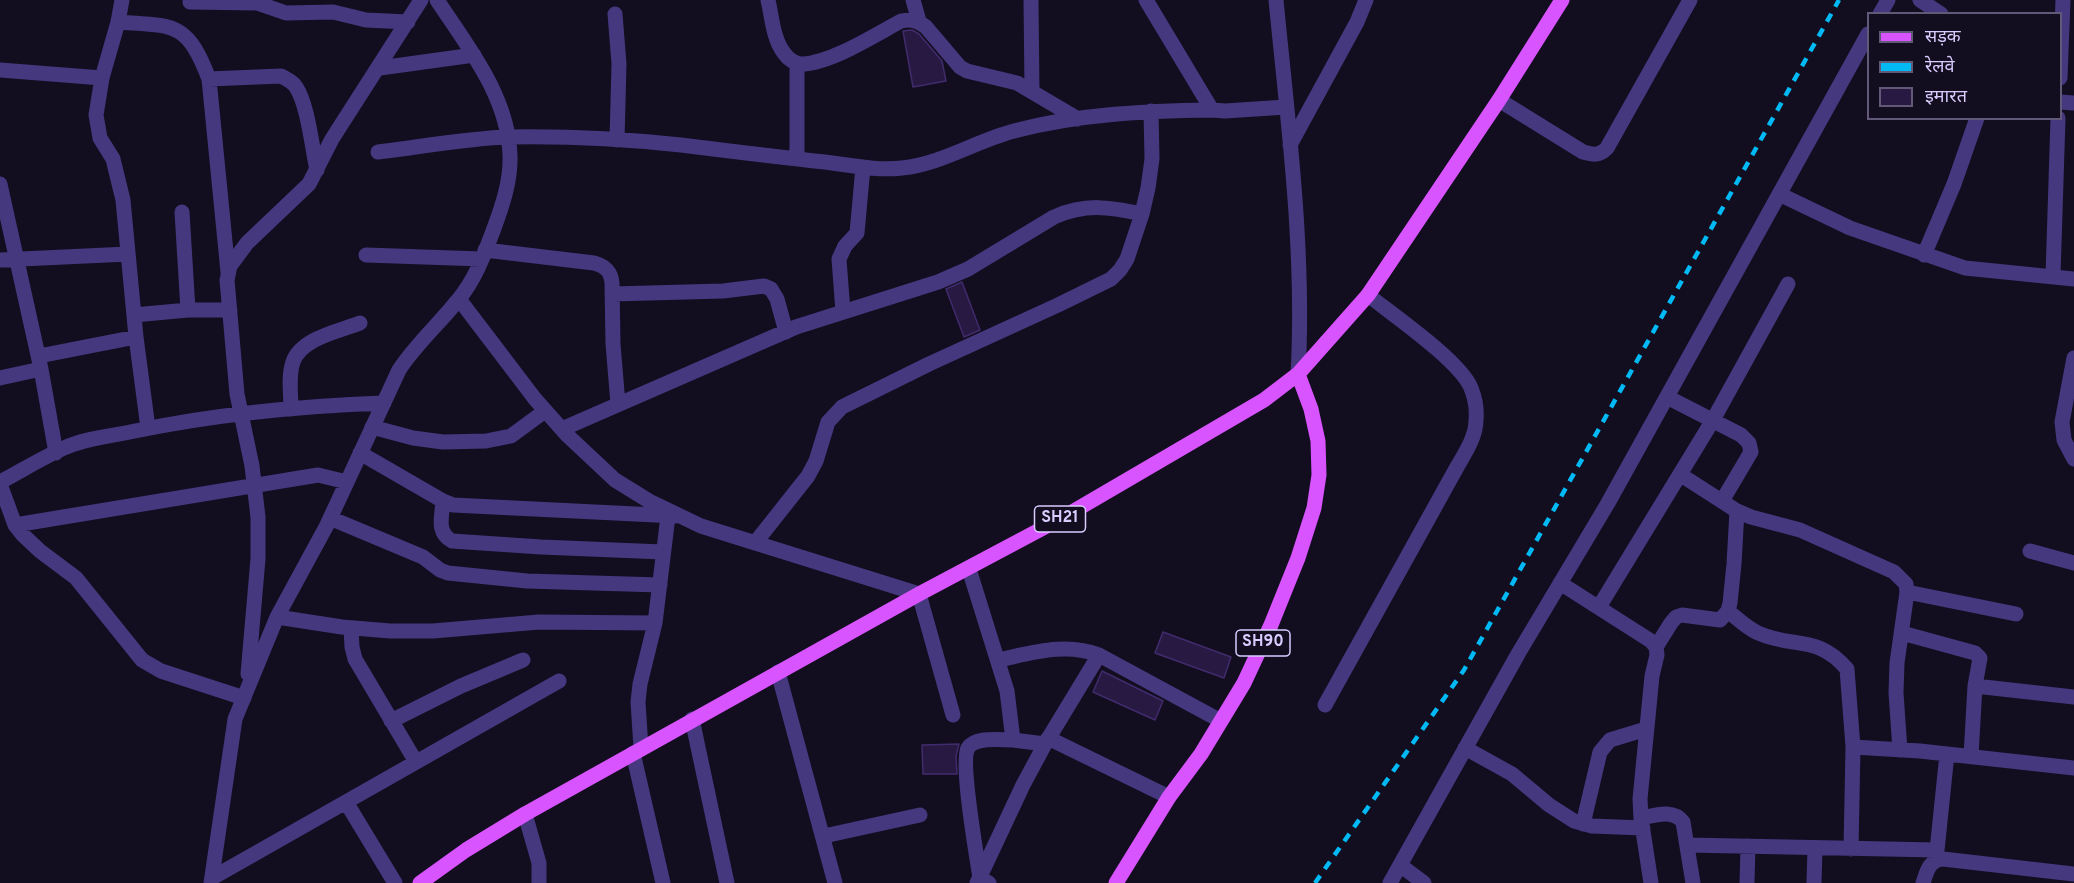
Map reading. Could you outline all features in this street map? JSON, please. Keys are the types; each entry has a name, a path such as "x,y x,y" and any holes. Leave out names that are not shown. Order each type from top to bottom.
{"main road":[{"name":"SH21","path":"420,883 466,850 525,814 692,719 1062,518 1264,400 1298,374 1368,295 1499,100 1562,0"},
{"name":"SH90","path":"1116,883 1169,797 1201,754 1244,683 1298,558 1314,508 1319,475 1318,441 1311,409 1298,374"}],"street":[{"path":"122,0 102,78 96,116 100,138 113,159 118,177 148,428"},
{"path":"228,272 247,243 309,184 332,139 380,68 421,0"},
{"path":"211,881 235,719 277,617 330,518 399,370 413,349 459,299 484,254 506,192 510,154 499,106 485,72 437,0"},
{"path":"768,0 778,42 789,59 797,63 803,64 832,56 901,21 911,19 919,21 936,37 960,67 967,71 1017,83 1078,119"},
{"path":"913,0 919,21"},
{"path":"1031,0 1032,91"},
{"path":"1146,0 1212,111"},
{"path":"1276,0 1290,145 1301,323 1298,374"},
{"path":"1290,145 1357,22 1366,0"},
{"path":"1499,100 1583,152 1593,155 1601,154 1607,148 1690,0"},
{"path":"1920,0 1938,12"},
{"path":"2062,73 2066,51 2063,0"},
{"path":"190,2 257,3 286,13 333,12 366,20 408,22"},
{"path":"615,14 619,64 617,140"},
{"path":"118,22 166,25 178,30 188,38 209,79 228,272 237,394 258,517 258,559 245,694"},
{"path":"1390,883 1667,397 1867,38"},
{"path":"380,68 474,55"},
{"path":"797,63 797,159"},
{"path":"0,70 102,78"},
{"path":"209,79 281,76 289,80 296,86 302,98 317,170"},
{"path":"378,152 507,137 617,140 863,167 902,168 932,161 1015,130 1078,119 1151,111 1212,111 1286,107"},
{"path":"755,543 808,476 816,461 828,422 842,407 1111,279 1120,270 1127,259 1142,214 1152,159 1151,111"},
{"path":"1924,255 1954,184 1976,120"},
{"path":"2053,276 2058,120"},
{"path":"843,312 839,259 841,251 857,233 863,167"},
{"path":"0,184 40,362 56,453"},
{"path":"1779,194 1850,228 1965,268 2074,279"},
{"path":"562,429 786,332 938,282 968,269 1067,211 1081,207 1107,207 1142,214"},
{"path":"182,212 188,310"},
{"path":"366,255 484,254 602,265 611,275 618,404"},
{"path":"0,260 128,255"},
{"path":"1599,607 1681,475 1788,284"},
{"path":"612,294 723,291 764,286 771,289 777,299 786,332"},
{"path":"1325,705 1472,439 1476,422 1475,402 1470,387 1460,372 1368,295"},
{"path":"459,299 545,411 615,480 675,516 701,526 919,594 953,715"},
{"path":"134,315 188,310 230,310"},
{"path":"291,409 292,364 300,350 313,341 360,323"},
{"path":"0,378 40,362 136,337"},
{"path":"2074,358 2062,422 2064,441 2074,459"},
{"path":"1667,397 1741,435 1749,442 1751,452 1722,501"},
{"path":"245,694 149,665 133,651 76,578 30,542 15,525 0,483 79,443 148,428 241,413 384,403"},
{"path":"372,427 413,438 443,442 486,441 511,436 545,411"},
{"path":"360,453 443,501 465,506 675,516"},
{"path":"15,525 318,475 346,482"},
{"path":"1681,475 1737,511 1800,530 1894,572 1906,584 1907,592 1897,663 1896,693 1900,750"},
{"path":"443,501 441,527 443,534 452,541 663,552"},
{"path":"1656,647 1676,617 1682,615 1720,620 1728,611 1737,511"},
{"path":"663,883 637,751 638,702 640,684 655,623 663,552 675,516"},
{"path":"330,518 423,557 448,573 527,582 660,585"},
{"path":"2030,551 2074,563"},
{"path":"969,569 1008,691 1013,740"},
{"path":"1560,583 1651,641 1656,647 1657,655 1652,676 1640,799 1651,883"},
{"path":"1907,592 2016,614"},
{"path":"1728,611 1749,629 1758,633 1827,650 1846,669 1849,678 1853,747 1851,849"},
{"path":"277,617 351,628 433,631 539,622 655,623"},
{"path":"351,628 355,659 417,762"},
{"path":"1902,633 1976,653 1980,658 1975,686 1971,756"},
{"path":"998,660 1071,647 1086,649 1221,721"},
{"path":"982,881 1023,785 1046,741 1099,655"},
{"path":"391,720 461,686 523,660"},
{"path":"778,672 835,883"},
{"path":"211,881 559,681"},
{"path":"1975,686 2074,697"},
{"path":"692,719 727,883"},
{"path":"1583,824 1596,763 1604,745 1616,738 1646,729"},
{"path":"982,881 969,801 966,764 968,748 974,743 983,740 1046,741 1169,797"},
{"path":"1853,747 1971,756 2074,768"},
{"path":"1465,748 1498,765 1558,812 1583,824 1642,823 1664,814 1675,815 1683,822 1693,883"},
{"path":"1923,883 1937,855 1947,754"},
{"path":"346,802 395,883"},
{"path":"525,814 539,862 539,883"},
{"path":"824,836 920,815"},
{"path":"1687,845 1851,849 1937,855 2074,874"},
{"path":"1748,846 1748,883"},
{"path":"1814,883 1815,848"},
{"path":"1400,865 1424,883"}],"building":[{"path":"912,30 919,34 942,61 946,81 913,87 903,31"},
{"path":"962,282 980,330 964,337 946,289"},
{"path":"1163,632 1231,657 1224,678 1155,653"},
{"path":"1102,671 1163,701 1155,720 1093,692"},
{"path":"959,744 956,756 957,774 923,774 922,745"}],"railway":[{"path":"1315,883 1464,670 1839,0"}]}
